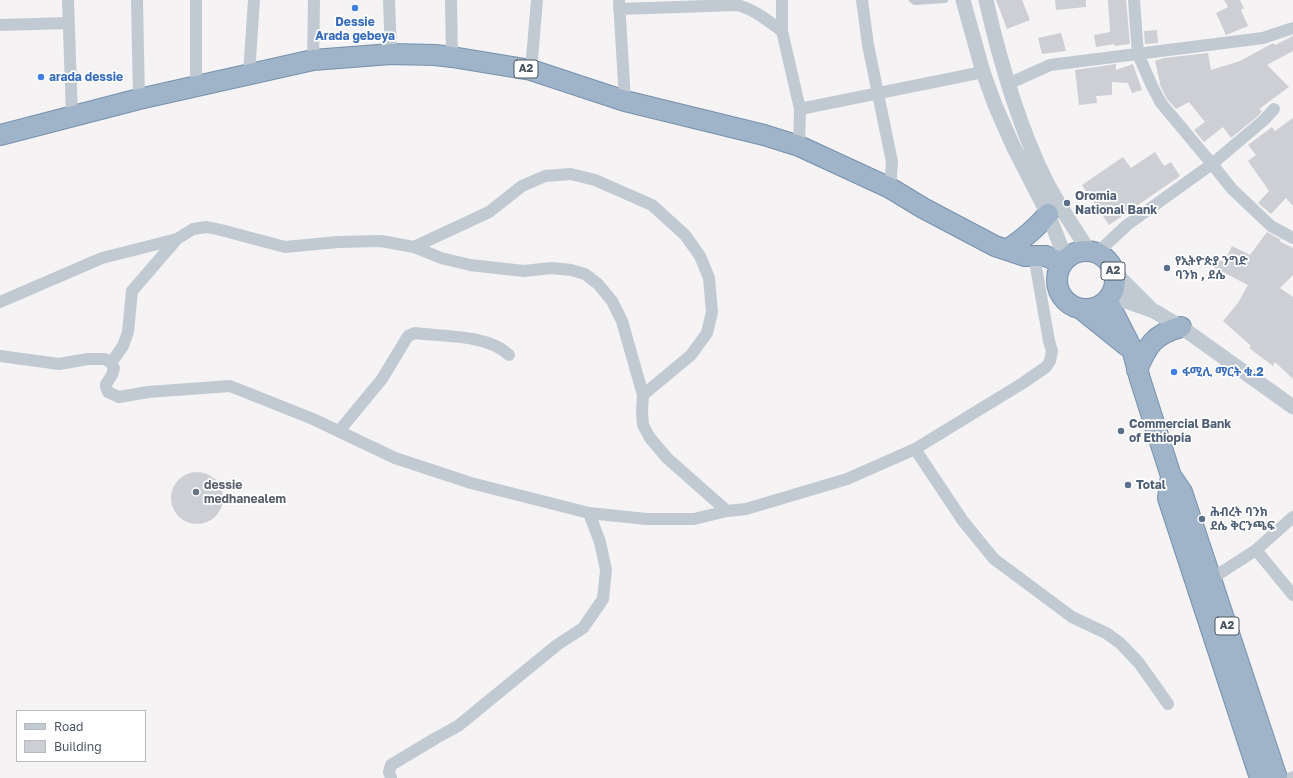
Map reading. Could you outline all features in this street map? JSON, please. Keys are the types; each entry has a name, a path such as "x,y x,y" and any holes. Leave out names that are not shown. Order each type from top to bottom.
{"highway":[{"name":"A2","path":"0,135 139,99 313,60 391,54 435,55 531,70 625,101 799,146 890,188 995,246 1023,257 1046,256 1061,268 1072,254 1093,252 1105,258 1114,272 1115,280 1109,298 1132,349 1137,370 1171,476 1168,498 1189,537 1260,778"},
{"path":"1023,257 1031,234 1048,214"},
{"path":"1061,268 1058,290 1063,298 1071,305 1081,309 1132,349"},
{"path":"1081,309 1090,309 1099,306 1109,298"},
{"path":"1137,370 1145,352 1154,340 1166,330 1180,327"},
{"name":"A2","path":"1203,582 1277,778"}],"street":[{"path":"68,0 72,116"},
{"path":"137,0 139,99"},
{"path":"196,0 196,86"},
{"path":"249,74 254,0"},
{"path":"313,60 314,0"},
{"path":"389,0 391,54"},
{"path":"451,0 452,57"},
{"path":"531,70 537,0"},
{"path":"782,0 782,31 800,109 799,146"},
{"path":"862,0 868,45 892,162 890,188"},
{"path":"964,0 983,72 995,105 1014,148 1048,214 1061,268"},
{"path":"986,0 1001,62 1022,127 1046,181 1065,215 1093,252 1127,225 1212,164 1264,120 1274,109"},
{"path":"1134,0 1138,54 1161,103 1232,189 1271,226 1293,238"},
{"path":"625,101 619,5 737,5 744,7 782,31"},
{"path":"0,25 68,23"},
{"path":"1008,84 1050,65 1263,38 1293,28"},
{"path":"800,109 983,72"},
{"path":"414,247 489,212 522,186 545,176 571,174 595,180 652,205 685,235 700,256 709,278 712,312 707,333 691,355 643,395"},
{"path":"111,363 123,346 128,332 132,291 177,239 192,229 206,227 285,248 338,242 381,241 414,247 441,258 470,265 524,271 551,268 571,270 585,274 598,284 612,301 622,321 643,395 643,424 650,438 667,458 727,511"},
{"path":"0,302 102,258 177,239"},
{"path":"0,356 59,364 88,359 105,359 111,363 114,368 106,387 108,392 119,397 148,392 230,386 313,419 395,458 471,483 589,513 646,519 694,519 746,508 847,479 915,449 1046,367 1050,361 1052,351 1023,257"},
{"path":"1114,272 1154,311 1180,327 1293,407"},
{"path":"1109,298 1154,311"},
{"path":"339,432 382,379 408,336 414,333 460,337 497,345 509,355"},
{"path":"915,449 963,521 994,560 1072,616 1120,643 1139,663 1168,704"},
{"path":"391,778 389,772 391,765 458,726 557,645 583,628 602,599 606,570 600,542 589,513"},
{"path":"1203,582 1256,550 1293,517"},
{"path":"1256,550 1293,595"}],"lane":[{"path":"912,0 916,2 945,0"}],"building":[{"path":"996,0 1022,0 1030,20 1007,29"},
{"path":"1055,0 1086,0 1086,7 1056,10"},
{"path":"1108,0 1126,0 1130,44 1115,46 1114,44 1096,47 1094,35 1110,32"},
{"path":"1224,0 1240,0 1244,8 1241,10 1248,26 1226,35 1216,13 1228,7"},
{"path":"1157,30 1158,43 1145,44 1144,31"},
{"path":"1061,33 1066,51 1042,54 1038,38"},
{"path":"1293,36 1293,51 1267,65 1289,87 1259,109 1262,111 1259,115 1231,138 1223,127 1204,142 1194,130 1205,122 1189,102 1176,109 1167,99 1159,83 1155,61 1164,58 1208,53 1211,70 1240,61 1273,43 1275,45"},
{"path":"1116,64 1116,70 1133,64 1142,90 1132,93 1128,83 1112,82 1112,95 1096,96 1097,103 1079,105 1075,70"},
{"path":"1293,118 1293,206 1286,198 1271,214 1258,203 1269,191 1248,161 1256,155 1248,145 1272,127 1275,131"},
{"path":"1155,152 1164,166 1171,162 1180,176 1109,225 1082,185 1123,157 1131,168"},
{"path":"1267,232 1281,240 1279,241 1293,248 1293,275 1280,288 1293,297 1293,379 1275,362 1273,366 1249,348 1251,346 1223,321 1238,303 1248,285 1211,266 1216,258 1224,262 1232,246 1250,255"},
{"path":"197,472 207,474 215,480 221,488 223,498 221,508 215,516 207,522 197,524 187,522 179,516 173,508 171,498 173,488 179,480 187,474"}],"place":[{"name":"Dessie Arada gebeya","path":"355,8"},
{"name":"arada dessie","path":"41,77"},
{"name":"Oromia National Bank","path":"1067,203"},
{"name":"የኢትዮጵያ ንግድ ባንክ , ደሴ","path":"1167,268"},
{"name":"ፋሚሊ ማርት ቁ.2","path":"1174,372"},
{"name":"Commercial Bank of Ethiopia","path":"1121,431"},
{"name":"Total","path":"1128,485"},
{"name":"dessie medhanealem","path":"196,492"},
{"name":"ሕብረት ባንክ ደሴ ቅርንጫፍ","path":"1202,519"}]}
